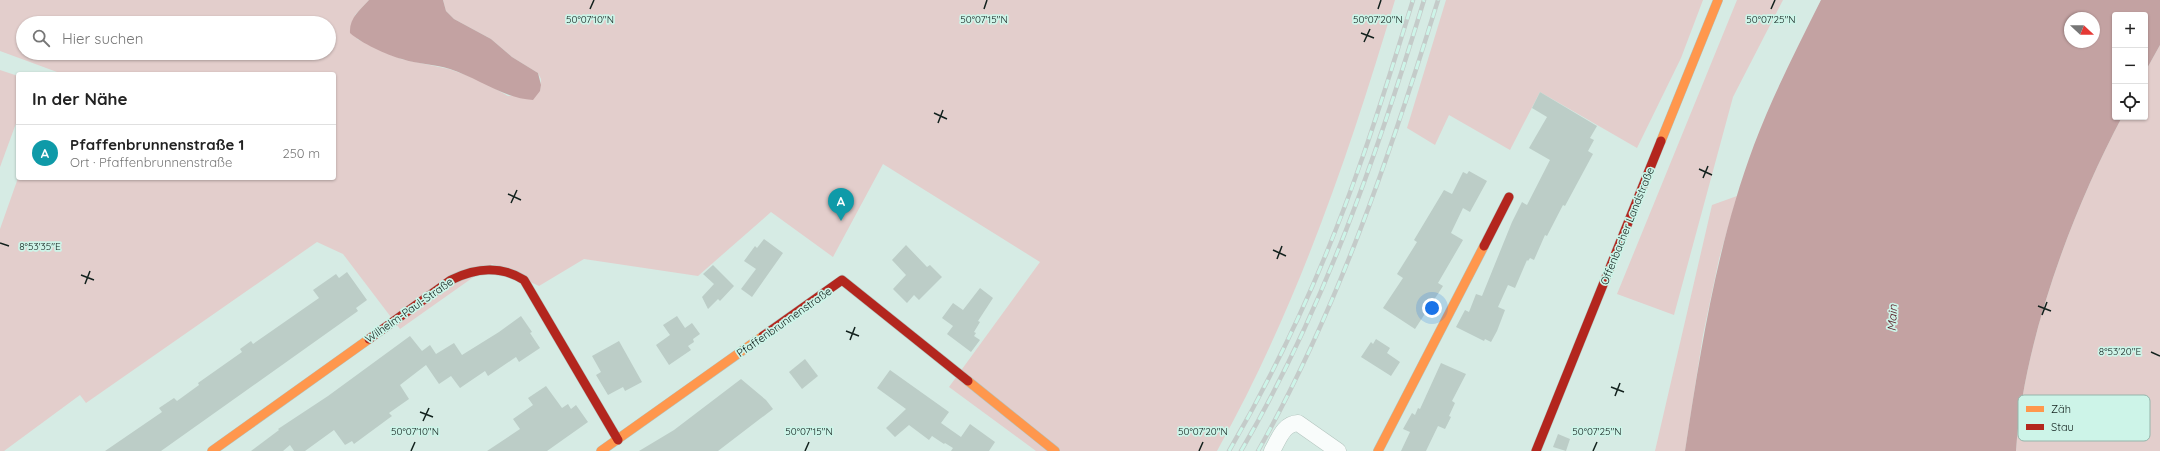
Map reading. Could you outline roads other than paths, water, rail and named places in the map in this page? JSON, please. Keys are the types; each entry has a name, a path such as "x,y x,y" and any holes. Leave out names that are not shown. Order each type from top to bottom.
{"street":[{"name":"Offenbacher Landstraße","path":"1536,451 1718,0"},
{"path":"1378,451 1509,197"},
{"name":"Wilhelm-Paul-Straße","path":"212,451 451,280 469,272 484,268 503,270 519,276 524,280 618,440"},
{"name":"Pfaffenbrunnenstraße","path":"601,451 842,280 1054,451"},
{"path":"1272,451 1284,429 1289,424 1298,423 1338,451"}],"water":[{"path":"369,0 443,0 446,11 454,19 491,39 512,57 538,73 541,85 540,91 533,100 511,96 450,69 402,59 367,45 350,33 350,28 353,19"},
{"name":"Main","path":"1821,0 2160,0 2160,45 2148,67 2148,12 2112,12 2112,120 2120,120 2085,194 2052,280 2039,323 2023,395 2018,395 2018,430 2016,451 1685,451 1697,373 1720,258 1741,182 1769,108"}],"railway":[{"path":"1229,451 1286,344 1335,232 1370,136 1413,0"},
{"path":"1241,451 1298,343 1323,288 1367,174 1424,0"},
{"path":"1258,451 1287,397 1313,342 1360,230 1401,116 1438,0"}],"place":[{"name":"Pfaffenbrunnenstraße 1","path":"841,221"}]}
